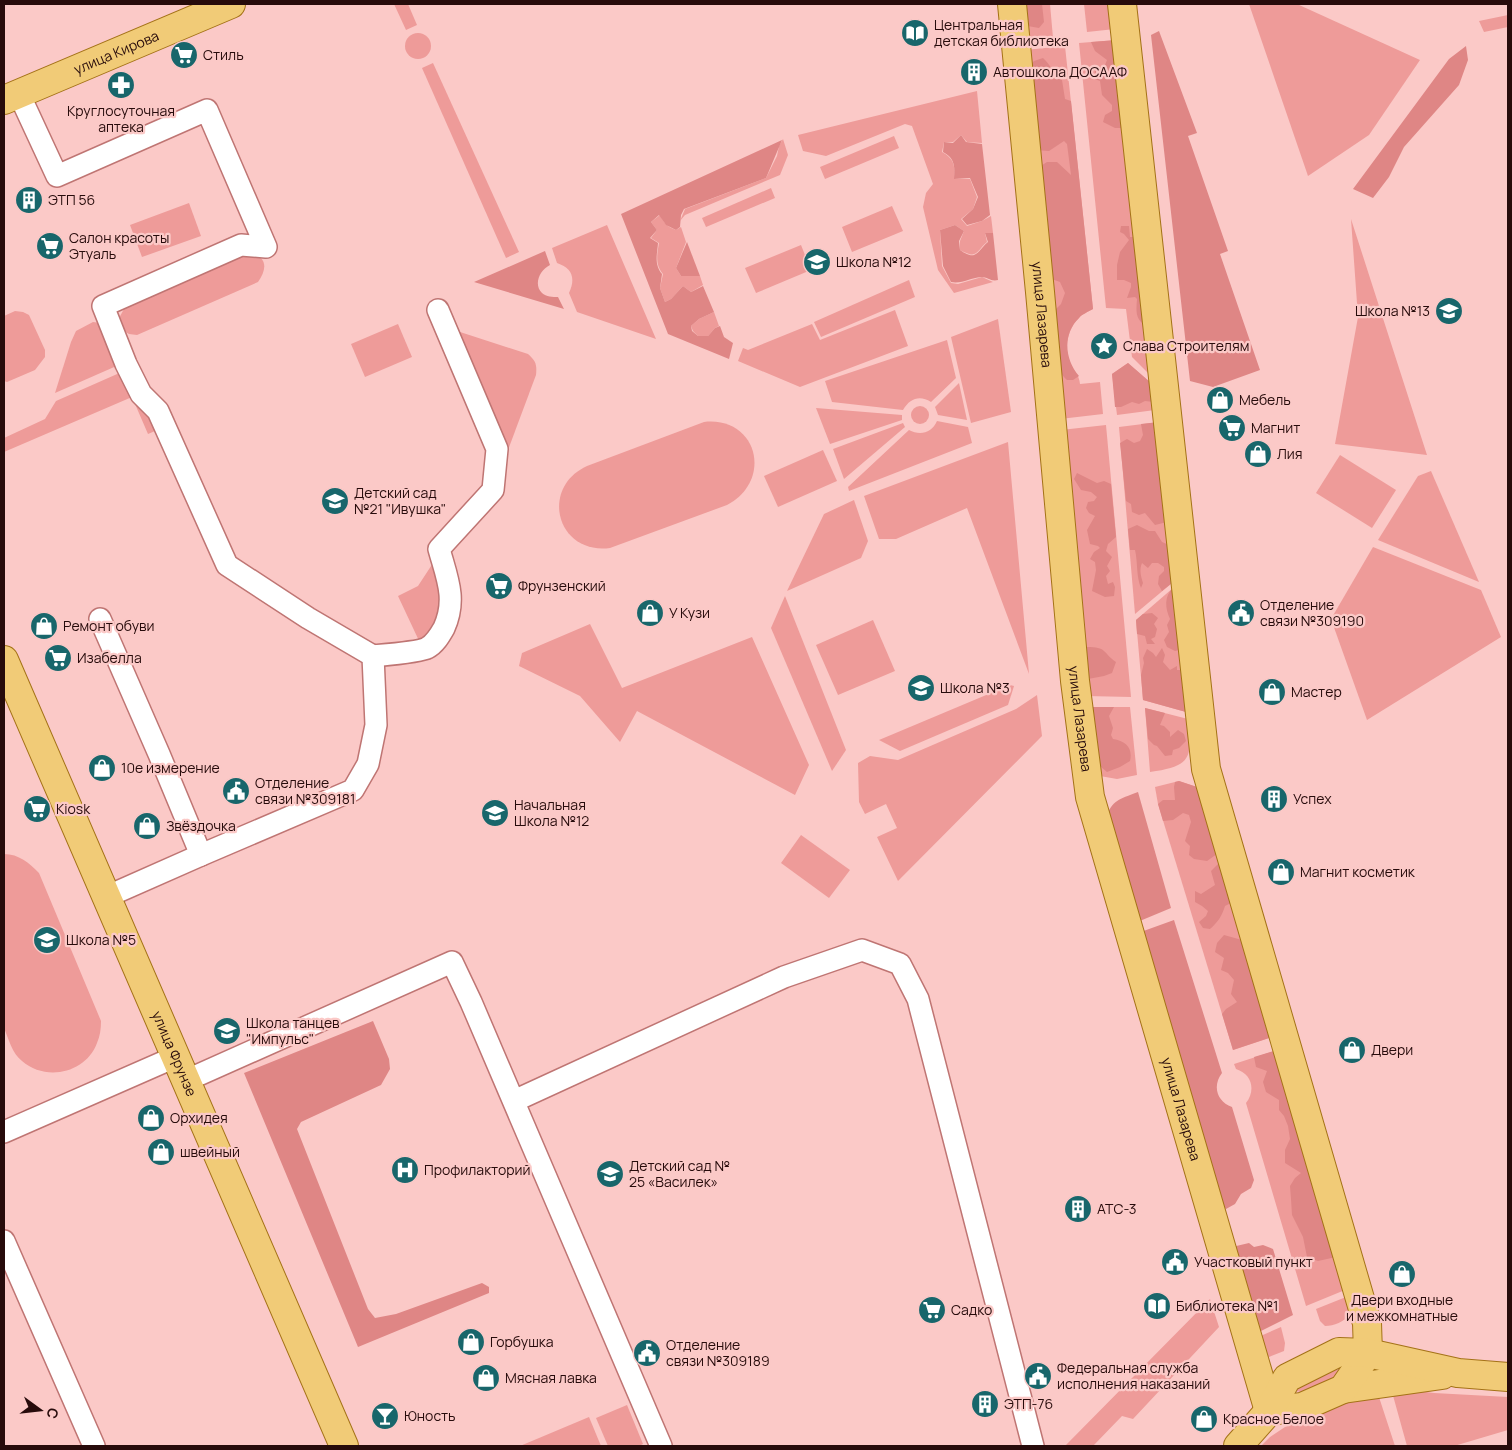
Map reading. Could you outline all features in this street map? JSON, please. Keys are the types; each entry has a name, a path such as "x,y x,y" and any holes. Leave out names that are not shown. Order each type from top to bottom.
{"main road":[{"name":"улица Кирова","path":"11,97 230,4"},
{"name":"улица Лазарева","path":"1012,4 1075,681 1090,797 1269,1411"},
{"path":"1122,4 1206,769 1368,1323 1368,1353 1343,1389"},
{"name":"улица Фрунзе","path":"4,660 344,1446"},
{"path":"1238,1446 1269,1411 1287,1378 1339,1352 1368,1353 1458,1373 1508,1377"},
{"path":"1269,1411 1302,1407 1343,1389 1458,1373"}],"street":[{"path":"11,97 57,176 207,110 266,247 241,245 103,306 126,364 141,394 158,411 226,565 308,618 373,656 426,649 439,637 447,620 452,601 450,586 439,549 493,490 497,449 438,310"},
{"path":"100,618 160,754 201,854"},
{"path":"106,897 201,854 353,790 368,764 376,725 373,656"},
{"path":"514,1101 784,977 862,950 900,964 918,999 1033,1446"},
{"path":"4,1132 180,1069 452,962 472,1002 661,1446"},
{"path":"4,1240 94,1446"}],"shaded area":[{"path":"394,4 408,4 417,25 406,30"},
{"path":"1020,4 1050,4 1053,38 1023,41"},
{"path":"1020,4 1042,4 1044,22 1039,28 1022,25"},
{"path":"1084,4 1112,4 1115,29 1087,32"},
{"path":"1249,4 1297,4 1420,60 1369,135 1308,176"},
{"path":"1508,15 1508,27 1484,32 1479,21"},
{"path":"1159,31 1197,133 1188,136 1228,251 1220,254 1260,370 1213,387 1190,381 1151,35"},
{"path":"418,33 427,37 431,46 427,55 418,59 409,55 405,46 409,37"},
{"path":"1117,40 1153,378 1132,357 1126,309 1106,308 1079,43"},
{"path":"1117,40 1127,128 1115,128 1103,122 1105,115 1112,111 1112,105 1102,95 1100,81 1095,79 1095,70 1105,65 1107,60 1095,51 1091,42"},
{"path":"1065,46 1093,309 1083,314 1075,322 1069,333 1067,352 1080,384 1100,382 1103,414 1060,419 1025,50"},
{"path":"1466,46 1468,60 1459,85 1404,147 1389,177 1373,198 1353,189 1449,59"},
{"path":"1043,58 1062,80 1065,99 1071,101 1093,309 1083,314 1074,324 1068,339 1068,355 1074,370 1079,376 1073,380 1067,380 1061,373 1059,344 1052,340 1050,315 1061,304 1065,293 1060,282 1046,277 1036,169 1047,162 1057,162 1071,175 1067,144 1064,141 1049,151 1035,150 1027,69 1034,61"},
{"path":"433,63 519,252 506,258 422,68"},
{"path":"977,91 982,143 967,142 961,135 953,142 944,142 942,152 952,160 954,179 970,179 977,197 973,209 961,219 967,226 991,216 993,233 985,233 987,242 976,253 970,254 960,250 960,241 964,231 955,225 940,230 942,266 951,283 958,284 982,277 993,282 954,293 938,270 923,207 926,193 933,184 912,126 905,124 826,156 803,151 798,135"},
{"path":"961,135 966,142 982,144 990,215 982,221 967,225 962,219 973,209 978,197 970,178 954,179 952,160 943,152 944,142 953,143"},
{"path":"894,136 899,148 825,179 820,167"},
{"path":"783,139 788,155 780,175 685,215 680,221 685,209 766,178"},
{"path":"782,140 766,178 684,209 681,215 680,227 676,230 666,225 659,215 651,222 657,230 650,238 658,243 657,263 662,274 660,288 665,302 671,299 683,286 691,292 703,286 714,312 699,319 691,326 692,331 698,336 708,336 715,328 720,326 724,337 733,343 729,359 668,334 621,214"},
{"path":"771,188 775,198 706,227 702,218"},
{"path":"189,203 201,236 142,257 130,225"},
{"path":"892,206 903,231 852,252 842,227"},
{"path":"660,215 670,228 676,230 681,227 686,242 676,268 681,276 700,276 703,285 691,292 683,286 671,299 665,302 660,288 663,274 658,263 659,243 651,238 657,230 651,222"},
{"path":"1351,219 1427,455 1335,444 1358,317"},
{"path":"607,225 656,339 577,312 569,293 572,283 571,274 566,268 557,263 552,248"},
{"path":"955,225 964,231 959,241 960,250 970,255 976,254 988,242 985,233 993,233 998,280 981,277 951,282 943,266 940,230"},
{"path":"1121,226 1129,226 1130,237 1138,237 1148,327 1141,322 1137,315 1137,299 1135,297 1127,298 1131,283 1117,280 1117,265 1120,252 1129,240 1120,232"},
{"path":"687,242 700,276 681,276 676,268"},
{"path":"801,245 811,270 756,293 745,268"},
{"path":"545,251 550,265 543,270 538,286 544,294 558,297 564,309 474,282"},
{"path":"245,254 257,256 264,262 264,271 258,282 137,335 124,331 119,318 124,309 130,305"},
{"path":"909,280 915,297 821,337 814,322"},
{"path":"895,310 908,346 800,387 738,361 743,348 748,350 812,324 820,340"},
{"path":"15,311 29,315 45,350 45,357 35,370 7,382 4,381 4,316"},
{"path":"714,312 719,326 708,336 698,336 691,326 699,319"},
{"path":"998,319 1011,412 971,423 951,337"},
{"path":"93,322 100,323 121,364 55,393 76,331"},
{"path":"398,324 412,357 365,377 351,344"},
{"path":"457,331 528,354 535,363 536,375 508,450"},
{"path":"947,340 956,378 931,402 919,398 912,400 903,410 832,402 825,381"},
{"path":"1128,363 1151,383 1155,410 1117,415 1112,374"},
{"path":"1128,363 1151,383 1154,402 1145,401 1139,404 1132,402 1121,407 1115,407 1112,374"},
{"path":"124,371 155,431 148,434 132,397 4,452 4,438 45,419 56,401"},
{"path":"959,383 967,420 938,415 935,407"},
{"path":"916,406 924,406 929,411 927,422 916,424 911,419 911,411"},
{"path":"816,408 902,415 902,420 830,444"},
{"path":"937,421 968,427 972,443 849,491 848,487 909,430 917,433 929,431"},
{"path":"704,422 722,423 737,429 747,439 753,452 754,466 751,481 742,494 727,505 610,548 592,547 577,541 567,531 561,518 559,503 563,489 572,476 587,466"},
{"path":"1159,422 1172,583 1135,614 1119,427"},
{"path":"1159,422 1167,522 1155,525 1145,513 1139,515 1132,512 1131,504 1126,501 1120,443 1127,439 1134,443 1140,441 1143,435 1141,424"},
{"path":"903,423 905,427 844,479 833,449"},
{"path":"1106,425 1131,697 1086,696 1061,430"},
{"path":"1008,442 1029,674 967,508 896,539 879,539 864,496"},
{"path":"823,450 837,481 778,507 764,476"},
{"path":"1340,455 1396,490 1372,528 1316,493"},
{"path":"1431,471 1479,582 1378,540 1418,476"},
{"path":"1077,473 1097,483 1104,481 1111,484 1116,537 1108,544 1106,551 1112,557 1107,566 1110,571 1106,576 1108,584 1113,582 1115,587 1114,596 1105,597 1092,591 1096,570 1095,562 1090,559 1094,552 1100,548 1090,544 1087,530 1095,516 1089,513 1086,508 1088,502 1094,501 1097,497 1091,492 1081,490 1074,479"},
{"path":"854,500 868,541 861,558 787,591 824,514"},
{"path":"1137,525 1149,531 1155,531 1162,542 1169,545 1172,583 1162,591 1158,584 1159,576 1164,571 1164,567 1158,563 1152,563 1148,568 1142,563 1140,571 1143,583 1141,588 1138,579 1135,550 1130,550 1128,529"},
{"path":"1373,547 1481,590 1501,637 1367,720 1331,619"},
{"path":"435,560 446,601 439,625 421,645 398,596 418,586"},
{"path":"1173,588 1186,712 1143,700 1136,620"},
{"path":"1173,588 1179,650 1175,651 1167,647 1164,640 1169,632 1167,625 1170,619 1166,606 1167,598"},
{"path":"785,596 846,750 832,771 771,628"},
{"path":"1152,613 1158,618 1154,624 1157,629 1155,637 1151,639 1155,644 1147,644 1145,636 1137,634 1136,620 1143,614"},
{"path":"873,620 895,671 838,695 816,645"},
{"path":"590,624 622,688 752,637 809,765 795,795 637,711 620,742 580,696 519,666 522,653"},
{"path":"1087,647 1101,649 1116,662 1112,673 1088,679 1084,658"},
{"path":"1162,648 1165,655 1163,662 1170,670 1177,666 1177,670 1182,670 1186,712 1143,700 1141,675 1144,663 1143,658 1147,649 1156,657"},
{"path":"1010,685 1014,686 1008,705 900,751 879,740"},
{"path":"1037,695 1042,736 898,881 877,837 897,828 886,804 865,814 859,802 858,763 870,756 898,760 1016,709"},
{"path":"1088,707 1130,707 1137,775 1117,779 1100,776"},
{"path":"1088,707 1114,707 1109,716 1113,728 1111,735 1113,739 1122,741 1128,746 1131,756 1130,761 1107,772 1100,766 1095,767"},
{"path":"1145,708 1188,719 1189,751 1187,758 1182,763 1175,767 1150,772"},
{"path":"1145,708 1165,713 1160,725 1170,732 1170,737 1178,730 1184,734 1186,741 1179,748 1173,750 1172,755 1165,756 1148,739"},
{"path":"1179,781 1197,787 1201,795 1269,1038 1233,1050 1158,804 1155,787"},
{"path":"1179,781 1197,787 1201,795 1217,854 1207,861 1194,859 1189,855 1190,846 1185,841 1191,822 1189,815 1183,813 1173,820 1163,821 1158,804 1163,800 1175,800 1175,782"},
{"path":"1138,792 1171,908 1135,923 1107,815 1115,802"},
{"path":"801,835 850,870 829,898 781,863"},
{"path":"4,854 19,857 39,873 101,1021 99,1038 92,1053 75,1067 64,1071 42,1071 22,1061 13,1050 4,1028"},
{"path":"1220,862 1231,903 1225,906 1223,913 1210,929 1203,928 1199,922 1206,916 1208,911 1195,902 1195,891 1201,894 1215,885 1211,871"},
{"path":"1174,920 1222,1073 1217,1083 1218,1093 1227,1105 1232,1107 1254,1180 1251,1188 1241,1194 1235,1204 1226,1209 1217,1202 1138,933"},
{"path":"1224,935 1242,940 1269,1038 1233,1050 1222,1014 1237,1002 1231,994 1234,980 1228,973 1221,970 1224,958 1215,952 1217,943"},
{"path":"373,1021 389,1059 390,1069 381,1085 301,1122 297,1129 368,1309 375,1318 396,1314 482,1283 489,1287 489,1293 358,1347 244,1073"},
{"path":"1277,1050 1345,1290 1306,1306 1246,1103 1251,1093 1251,1083 1246,1075 1236,1069 1234,1064"},
{"path":"1277,1050 1336,1257 1318,1261 1307,1257 1303,1237 1292,1215 1290,1186 1301,1173 1285,1163 1285,1150 1290,1139 1288,1126 1279,1110 1279,1100 1266,1092 1263,1082 1267,1071 1256,1067 1254,1057"},
{"path":"1249,1243 1254,1247 1263,1245 1273,1249 1293,1315 1255,1334 1232,1247"},
{"path":"1346,1297 1350,1314 1339,1323 1325,1326 1320,1321 1316,1309"},
{"path":"1210,1299 1219,1327 1133,1419 1122,1416 1093,1446 1065,1446"},
{"path":"1281,1327 1285,1343 1284,1351 1269,1357 1260,1352 1256,1338"},
{"path":"1348,1367 1343,1374 1302,1392 1295,1391 1305,1383 1320,1376"},
{"path":"1410,1390 1508,1397 1508,1430 1454,1446 1407,1446 1392,1392"},
{"path":"1377,1391 1395,1446 1261,1446 1285,1427"},
{"path":"627,1405 643,1444 639,1446 608,1446 596,1418"},
{"path":"589,1417 601,1446 520,1446"}],"place":[{"name":"Центральная детская библиотека","path":"915,33"},
{"name":"Стиль","path":"184,55"},
{"name":"Автошкола ДОСААФ","path":"974,72"},
{"name":"Круглосуточная аптека","path":"121,85"},
{"name":"ЭТП 56","path":"29,200"},
{"name":"Салон красоты Этуаль","path":"50,246"},
{"name":"Школа №12","path":"817,262"},
{"name":"Школа №13","path":"1449,311"},
{"name":"Слава Строителям","path":"1104,346"},
{"name":"Мебель","path":"1220,400"},
{"name":"Магнит","path":"1232,428"},
{"name":"Лия","path":"1258,454"},
{"name":"Детский сад №21 \"Ивушка\"","path":"335,501"},
{"name":"Фрунзенский","path":"499,586"},
{"name":"У Кузи","path":"650,613"},
{"name":"Отделение связи №309190","path":"1241,613"},
{"name":"Ремонт обуви","path":"44,626"},
{"name":"Изабелла","path":"58,658"},
{"name":"Школа №3","path":"921,688"},
{"name":"Мастер","path":"1272,692"},
{"name":"10е измерение","path":"102,768"},
{"name":"Отделение связи №309181","path":"236,791"},
{"name":"Успех","path":"1274,799"},
{"name":"Kiosk","path":"37,809"},
{"name":"Начальная Школа №12","path":"495,813"},
{"name":"Звёздочка","path":"147,826"},
{"name":"Магнит косметик","path":"1281,872"},
{"name":"Школа №5","path":"47,940"},
{"name":"Школа танцев \"Импульс\"","path":"227,1031"},
{"name":"Двери","path":"1352,1050"},
{"name":"Орхидея","path":"151,1118"},
{"name":"швейный","path":"161,1152"},
{"name":"Профилакторий","path":"405,1170"},
{"name":"Детский сад № 25 «Василек»","path":"610,1174"},
{"name":"АТС-3","path":"1078,1209"},
{"name":"Участковый пункт","path":"1175,1262"},
{"name":"Двери входные и межкомнатные","path":"1402,1274"},
{"name":"Библиотека №1","path":"1157,1306"},
{"name":"Садко","path":"932,1310"},
{"name":"Горбушка","path":"471,1342"},
{"name":"Отделение связи №309189","path":"647,1353"},
{"name":"Федеральная служба исполнения наказаний","path":"1038,1376"},
{"name":"Мясная лавка","path":"486,1378"},
{"name":"ЭТП-76","path":"985,1404"},
{"name":"Юность","path":"385,1416"},
{"name":"Красное Белое","path":"1204,1419"}]}
